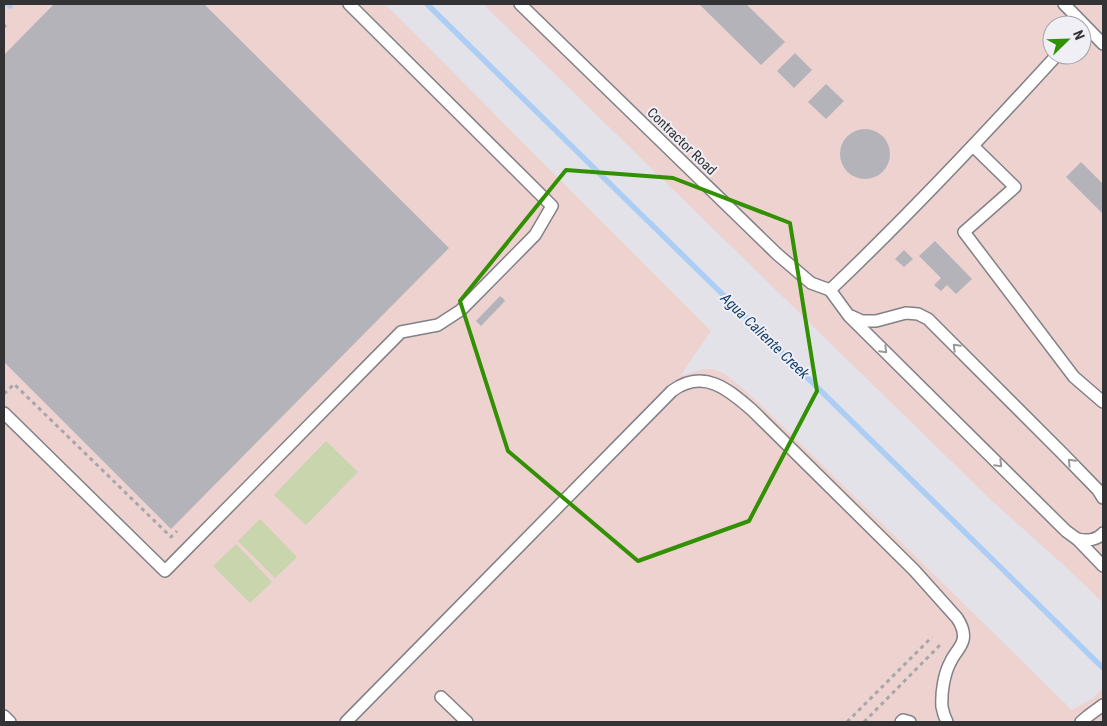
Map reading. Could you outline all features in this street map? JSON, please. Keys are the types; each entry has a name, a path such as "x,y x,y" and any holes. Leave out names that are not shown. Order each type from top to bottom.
{"lane":[{"path":"4,413 165,572 401,332 438,325 461,310 534,235 552,206 349,4"},
{"name":"Contractor Road","path":"520,4 777,254 811,283 830,290"},
{"path":"1064,4 1073,15"},
{"path":"1092,35 1103,44"},
{"path":"1048,65 973,146 874,248 830,290 849,316 1103,566"},
{"path":"973,146 1015,187 964,232 1074,377 1103,402"},
{"path":"849,316 862,321 876,321 906,313 918,314 928,319 1062,452 1098,490 1103,498"},
{"path":"346,722 672,391 684,384 699,380 715,384 738,398 752,410 914,570 957,618 962,625 964,636 960,647 950,660 943,683 942,707 948,722"},
{"path":"1077,540 1087,541 1099,537 1103,533"},
{"path":"441,697 466,722"},
{"path":"1081,722 1103,704"},
{"path":"4,716 10,722"},
{"path":"901,722 903,720 910,722"}],"path":[{"path":"4,394 14,384 171,537 177,531"},
{"path":"847,722 932,637"},
{"path":"864,722 940,645"}],"highlighted area":[{"path":"566,170 673,178 790,223 817,391 749,521 638,561 508,451 460,301"}],"shaded area":[{"path":"4,4 385,4 711,331 680,376 704,369 713,369 725,374 740,386 1072,710 1094,698 1103,687 1103,722 4,722"},
{"path":"483,4 1103,4 1103,603 991,500"}],"green space":[{"path":"326,441 358,472 306,525 274,495"},
{"path":"260,519 297,557 275,578 238,541"},
{"path":"236,544 272,582 250,603 213,566"}],"building":[{"path":"54,4 204,4 449,248 171,529 4,362 4,55"},
{"path":"699,4 746,4 785,42 761,65"},
{"path":"795,53 812,70 794,88 777,71"},
{"path":"826,84 844,101 826,119 808,102"},
{"path":"865,129 874,131 885,140 890,154 888,163 879,174 865,179 856,177 845,168 840,154 842,145 851,134"},
{"path":"1081,162 1103,184 1103,214 1066,177"},
{"path":"935,241 972,279 956,294 947,285 941,291 934,285 941,278 919,256"},
{"path":"904,250 913,259 904,267 895,259"},
{"path":"500,296 505,301 481,326 476,321"}],"waterway":[{"name":"Agua Caliente Creek","path":"427,4 1103,668"}]}
